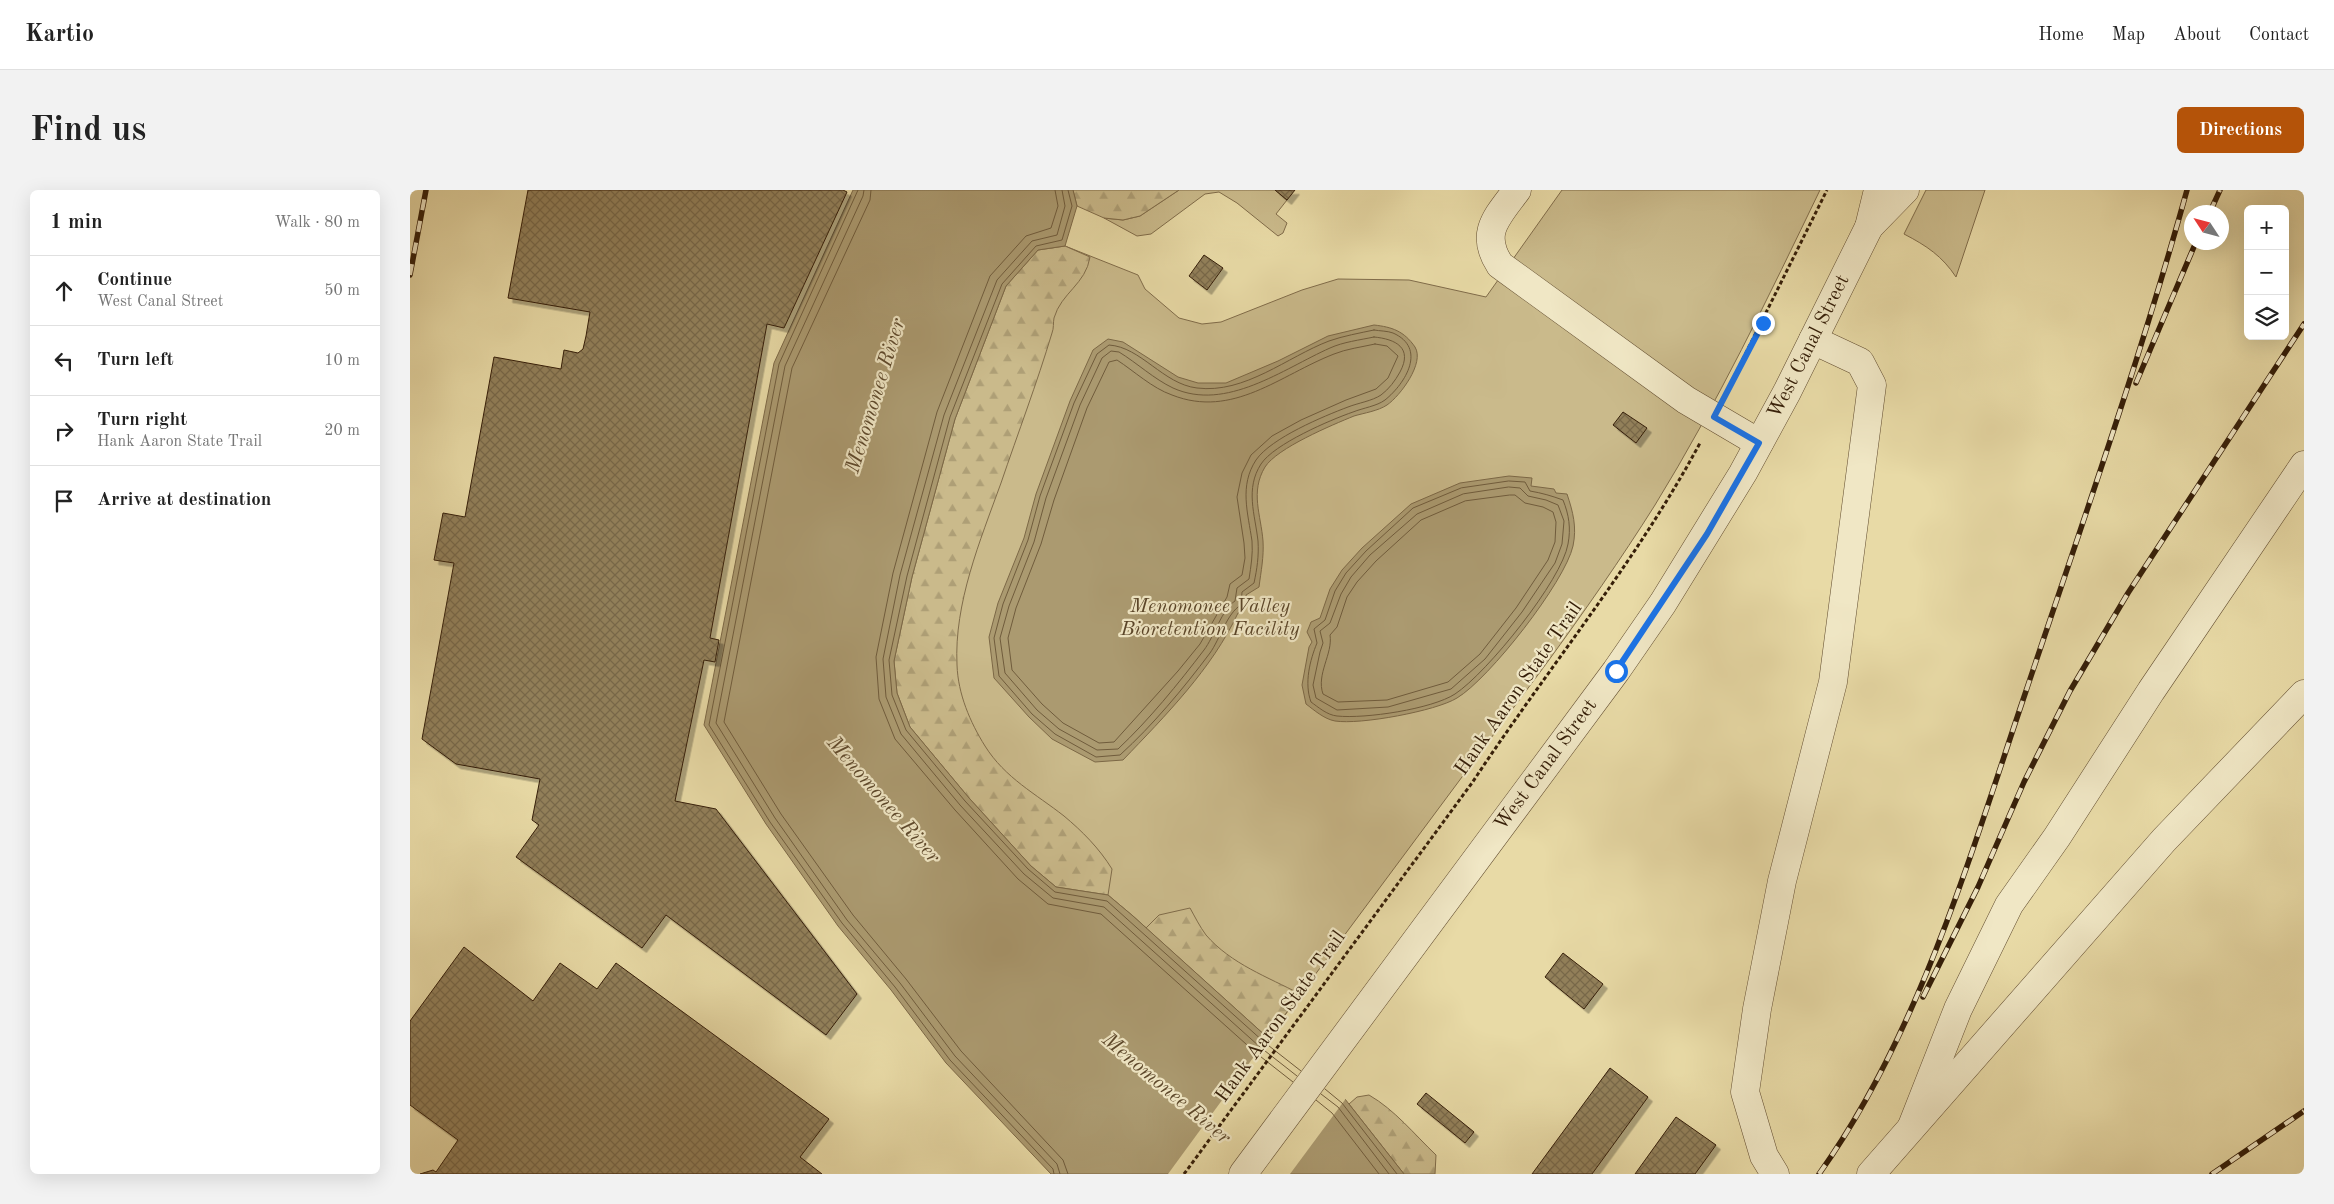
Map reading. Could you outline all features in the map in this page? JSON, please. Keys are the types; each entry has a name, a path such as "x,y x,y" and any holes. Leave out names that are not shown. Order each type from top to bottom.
{"street":[{"path":"1517,190 1499,214 1489,237 1492,253 1500,265 1660,382 1759,443"},
{"name":"West Canal Street","path":"1243,1174 1616,671 1663,603 1707,534 1759,443 1813,340 1870,227 1878,190"},
{"name":"West Canal Street","path":"1870,227 1905,190"},
{"path":"1775,1174 1764,1156 1745,1092 1757,1009 1782,881 1833,682 1872,385 1860,362 1813,340"},
{"path":"1912,1126 1958,1009 2009,905 2057,837 2151,691 2304,465"},
{"path":"1871,1174 2164,840 2304,694"}],"path":[{"name":"Hank Aaron State Trail","path":"1184,1174 1472,783 1504,734 1634,552 1684,472 1714,417 1763,323 1827,190"}],"green space":[{"path":"1073,190 1179,190 1140,216 1123,220 1104,218 1077,206"},
{"path":"1179,190 1275,190 1287,200 1276,214 1287,223 1283,233 1278,236 1237,203 1219,192 1205,194 1151,234 1137,236 1104,218 1123,220 1140,216"},
{"name":"Menomonee Valley Bioretention Facility","path":"1562,190 1820,190 1762,310 1721,389 1678,467 1642,525 1546,664 1268,1038 1108,895 1090,894 894,661 1065,246 1138,275 1145,289 1179,318 1202,324 1221,322 1302,290 1338,279 1409,280 1486,297"},
{"path":"1926,190 1985,190 1956,277 1933,252 1904,234"},
{"path":"1065,246 1090,257 1088,266 1079,282 1057,309 1053,331 977,550 964,595 957,642 957,665 962,697 974,727 985,746 1011,776 1064,816 1096,847 1112,869 1108,895 1056,887 1031,866 969,798 910,727 897,693 894,661 912,577 955,419 1006,286 1038,250"},
{"path":"1190,908 1206,935 1227,954 1250,969 1300,994 1268,1038 1146,928 1159,915"},
{"path":"1369,1095 1396,1115 1436,1155 1435,1174 1404,1174 1349,1104 1357,1097"}],"water":[{"name":"Menomonee River","path":"853,190 1073,190 1077,206 1065,246 1038,250 1006,286 955,419 912,577 894,661 897,693 910,727 969,798 1031,866 1056,887 1108,895 1268,1038 1345,1099 1404,1174 1051,1174 946,1063 891,990 838,926 766,824 704,725 774,363"},
{"path":"1374,325 1397,331 1415,347 1417,362 1410,379 1387,405 1354,416 1306,438 1281,452 1265,467 1258,485 1257,495 1263,547 1259,587 1246,595 1248,600 1244,610 1238,613 1227,634 1201,673 1171,709 1123,760 1095,762 1052,739 1029,717 994,678 989,637 998,603 1024,538 1036,494 1070,401 1093,350 1108,339 1123,342 1178,377 1198,383 1226,383 1278,361 1328,336"},
{"path":"1509,476 1532,478 1531,486 1554,489 1556,493 1567,494 1573,513 1575,532 1573,546 1567,562 1556,582 1506,651 1488,671 1457,698 1433,708 1398,716 1347,722 1327,718 1306,704 1302,685 1309,647 1312,642 1307,632 1311,622 1320,618 1330,589 1342,570 1362,548 1411,504 1460,483"}],"pier":[{"path":"1269,1036 1347,1097 1290,1174 1168,1174"}],"building":[{"path":"528,190 843,190 847,192 784,328 767,324 710,638 719,640 715,662 704,660 675,801 716,809 857,994 826,1035 666,915 642,948 516,857 539,825 532,820 540,779 456,764 422,739 454,563 434,560 443,513 465,517 494,357 561,369 564,350 578,353 583,349 586,336 590,312 508,298"},
{"path":"1275,190 1295,190 1287,200"},
{"path":"1204,255 1223,268 1207,290 1189,276"},
{"path":"1623,412 1647,428 1636,443 1613,425"},
{"path":"464,947 533,1001 560,963 597,989 616,963 829,1119 800,1157 822,1174 420,1174 433,1170 436,1172 458,1140 410,1105 410,1021"},
{"path":"1563,953 1603,984 1584,1009 1545,977"},
{"path":"1610,1068 1648,1097 1592,1174 1532,1174"},
{"path":"1426,1093 1474,1132 1465,1143 1417,1104"},
{"path":"1676,1117 1716,1145 1695,1174 1635,1174"}],"railway":[{"path":"410,275 426,190"},
{"path":"1819,1174 1854,1120 1886,1063 1914,1003 1939,942 1984,818 2109,443 2150,317 2187,190"},
{"path":"2213,205 2220,190"},
{"path":"2136,383 2193,250"},
{"path":"1923,997 1978,887 2024,782 2070,691 2128,593 2304,324"},
{"path":"2212,1174 2304,1111"}],"route":[{"path":"1616,671 1663,603 1707,534 1759,443 1714,417 1763,323"}]}
